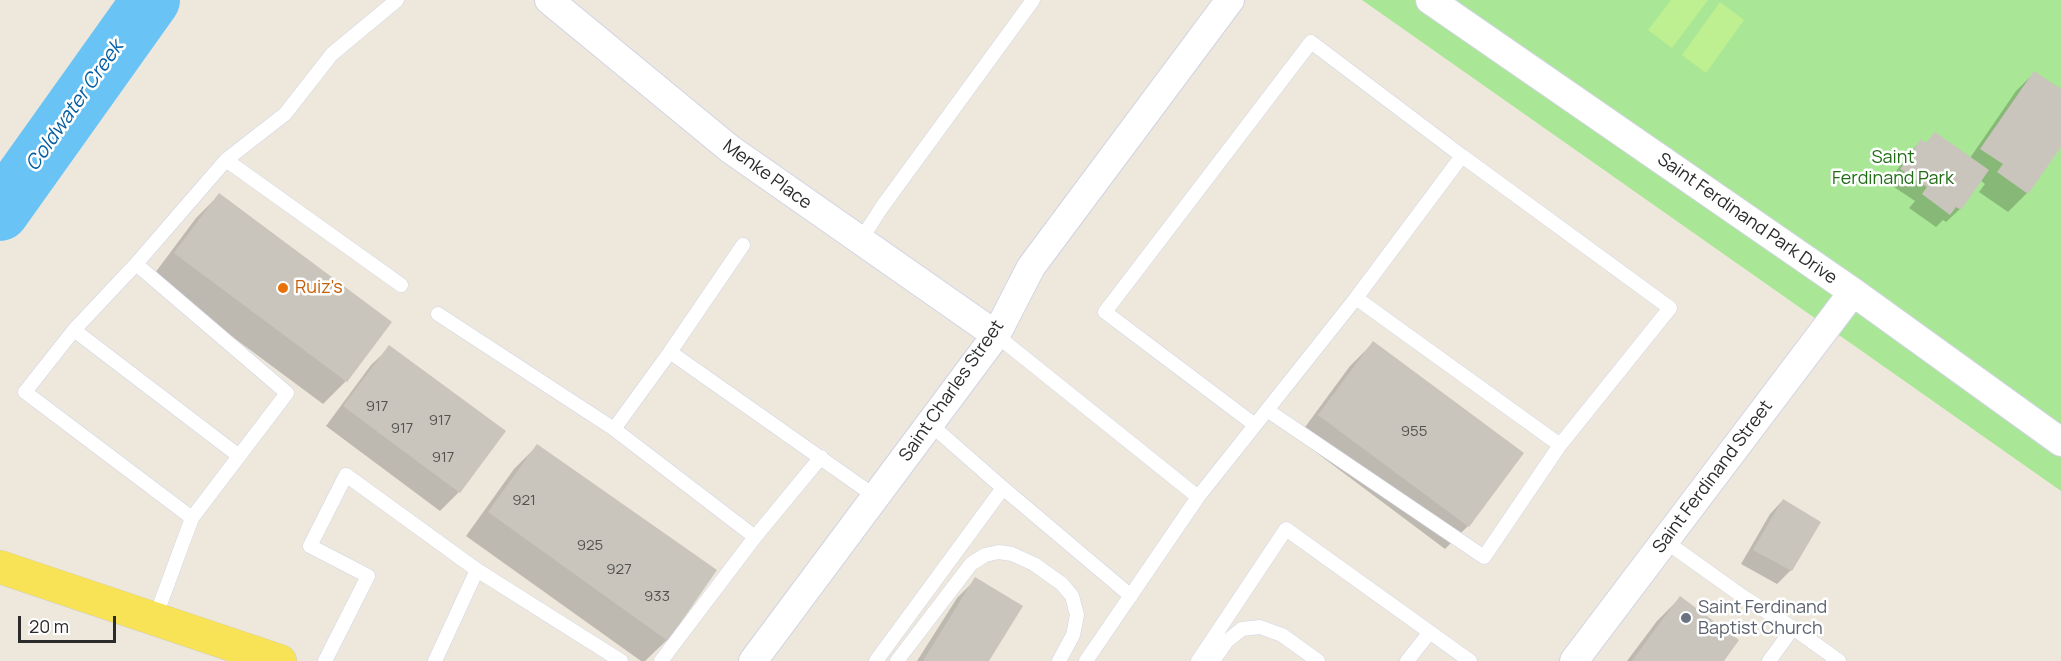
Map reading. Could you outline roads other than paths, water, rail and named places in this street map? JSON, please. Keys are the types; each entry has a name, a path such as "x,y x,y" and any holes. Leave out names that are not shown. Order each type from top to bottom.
{"main road":[{"path":"0,567 280,661"}],"street":[{"name":"Menke Place","path":"549,0 730,149 996,336"},
{"name":"Saint Charles Street","path":"753,661 996,336 1030,267 1230,0"},
{"name":"Saint Ferdinand Park Drive","path":"1430,0 1853,292 2061,442"},
{"name":"Saint Ferdinand Street","path":"1574,661 1853,292"}],"lane":[{"path":"192,518 25,392 74,330 136,264 226,160 285,114 332,54 398,0"},
{"path":"860,241 882,207 1033,0"},
{"path":"1255,425 1105,312 1311,42 1670,308 1560,445 1484,557 1267,410"},
{"path":"1086,661 1198,497 1356,298 1462,156"},
{"path":"226,160 401,285"},
{"path":"614,429 743,245"},
{"path":"136,264 287,393 192,518 155,618"},
{"path":"1356,298 1560,445"},
{"path":"438,314 614,429 755,537"},
{"path":"74,330 239,456"},
{"path":"996,336 1198,497"},
{"path":"670,352 876,497"},
{"path":"930,424 1131,596"},
{"path":"661,661 755,537 821,457"},
{"path":"325,661 368,576 310,546 346,475 477,570 621,661"},
{"path":"876,661 1003,488"},
{"path":"1198,661 1286,529 1470,661"},
{"path":"1665,541 1839,661"},
{"path":"897,661 971,564 985,555 999,552 1012,554 1034,564 1062,584 1072,596 1077,615 1073,635 1059,661"},
{"path":"435,661 477,570"},
{"path":"1213,661 1227,641 1242,629 1260,627 1282,635 1318,661"},
{"path":"1769,661 1792,628"},
{"path":"1407,661 1430,632"}],"waterway":[{"name":"Coldwater Creek","path":"0,212 151,0"}],"place":[{"name":"Ruiz's","path":"283,288"},
{"name":"Saint Ferdinand Baptist Church","path":"1686,618"}],"park label":[{"name":"Saint Ferdinand Park","path":"1893,168"}]}
